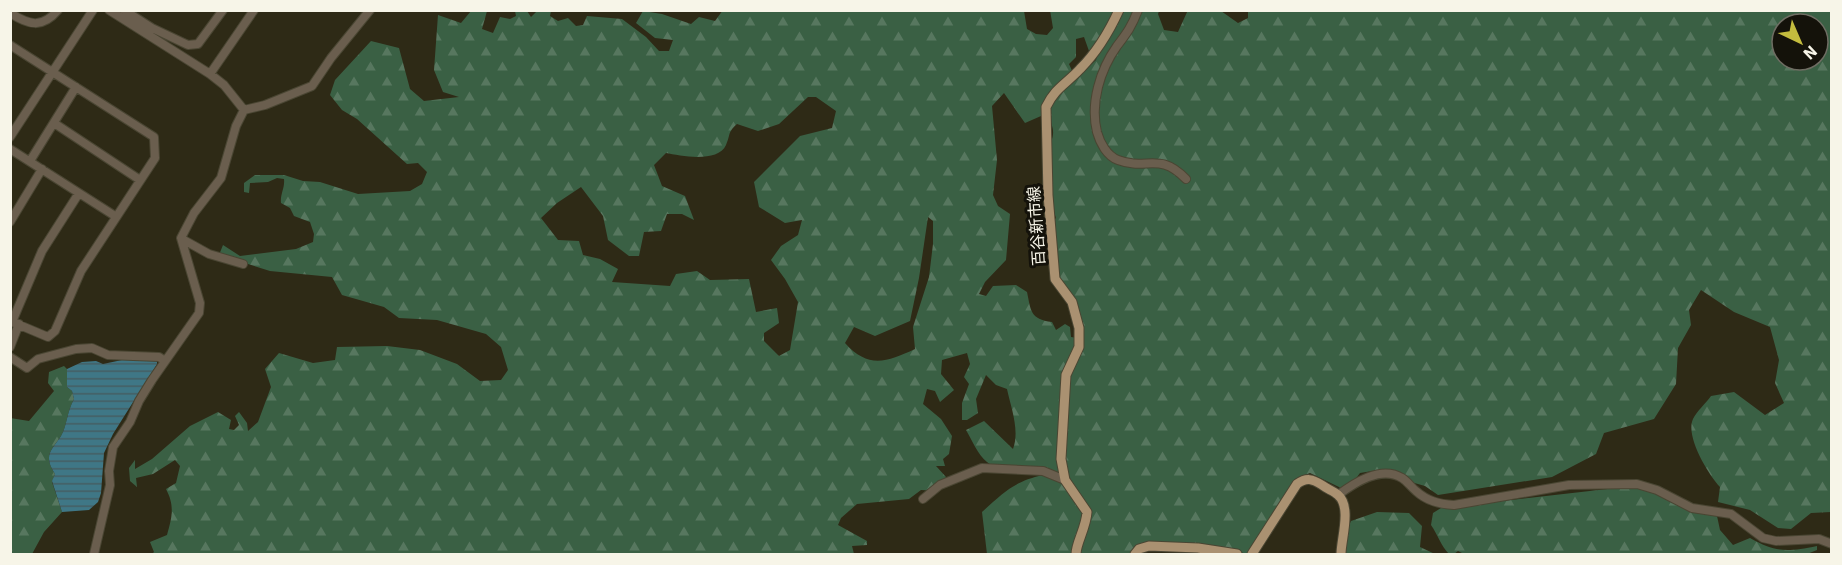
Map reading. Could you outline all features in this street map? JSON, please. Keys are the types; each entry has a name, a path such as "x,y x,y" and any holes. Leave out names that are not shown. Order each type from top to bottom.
{"main road":[{"name":"百谷新市線","path":"1076,555 1076,547 1082,538 1087,512 1065,480 1061,459 1066,375 1079,347 1079,328 1072,302 1055,279 1048,195 1046,107 1052,94 1080,69 1108,35 1119,10"},
{"path":"1252,555 1297,484 1312,479 1338,495 1343,501 1346,522 1341,541 1341,555"},
{"path":"1135,555 1140,549 1149,546 1198,548 1237,555"}],"street":[{"path":"10,13 25,22 35,24 50,20 58,10"},
{"path":"10,137 93,10"},
{"path":"109,10 224,84 244,110"},
{"path":"210,74 254,10"},
{"path":"244,110 265,105 312,86 331,58 370,10"},
{"path":"1138,10 1132,27 1117,47 1104,72 1094,102 1098,138 1101,145 1118,160 1164,163 1177,170 1186,179"},
{"path":"126,11 152,28 189,45 198,44 220,12"},
{"path":"10,45 154,137 155,158 115,216 81,272 55,331 48,337 14,322"},
{"path":"30,161 76,87"},
{"path":"94,555 110,485 109,471 113,447 130,422 139,401 199,313 200,303 182,239 185,227 221,178 236,126 244,110"},
{"path":"54,123 140,180"},
{"path":"10,149 115,216"},
{"path":"10,222 42,170"},
{"path":"10,347 14,322 42,251 79,193"},
{"path":"182,239 209,254 243,264"},
{"path":"10,357 27,368 38,359 76,349 92,348 108,355 159,357 165,361"},
{"path":"923,499 940,486 968,472 982,468 1043,471 1065,480"},
{"path":"1338,495 1356,482 1370,476 1389,475 1401,477 1421,495 1437,504 1454,505 1569,485 1636,484 1657,490 1692,508 1731,514 1763,538 1776,541 1819,539 1832,544"}],"green space":[{"path":"723,10 1024,11 1027,29 1036,34 1047,35 1053,28 1050,10 1159,11 1164,30 1178,32 1188,10 1221,11 1238,23 1248,18 1248,10 1831,11 1831,512 1811,513 1791,529 1778,528 1750,510 1718,502 1720,487 1699,455 1692,435 1691,426 1695,416 1711,396 1734,392 1765,415 1784,403 1775,383 1779,360 1770,327 1734,312 1701,290 1689,310 1691,325 1678,348 1676,384 1654,419 1604,433 1596,454 1552,477 1438,495 1425,486 1372,471 1360,473 1345,493 1339,487 1310,473 1295,479 1247,554 1213,545 1153,544 1136,547 1131,554 1080,554 1092,511 1069,477 1064,462 1068,379 1081,353 1084,334 1079,316 1058,278 1052,222 1056,218 1050,200 1053,131 1048,113 1056,97 1096,60 1099,49 1089,51 1084,37 1076,39 1076,57 1069,64 1073,73 1049,92 1041,116 1025,123 1004,93 992,106 997,160 993,195 998,206 1010,214 1006,260 985,282 979,294 986,296 993,286 1016,285 1027,292 1035,316 1052,322 1056,330 1065,324 1070,327 1071,337 1077,338 1060,395 1060,458 1063,476 1042,468 1005,470 996,468 981,455 966,430 984,421 1013,449 1016,434 1013,411 1007,389 996,385 986,375 976,399 978,413 967,420 962,420 962,403 969,384 964,377 970,364 967,353 942,360 941,374 954,390 940,402 935,391 927,389 923,404 941,419 952,436 949,454 943,459 945,466 936,466 946,477 939,491 921,490 909,499 857,504 841,518 838,525 867,541 867,545 852,546 854,554 152,554 154,552 150,542 167,535 172,512 171,501 166,489 176,483 180,466 175,460 153,474 136,478 137,487 130,481 129,468 135,460 135,469 152,459 190,426 218,412 231,420 229,429 234,430 239,425 235,416 239,412 247,423 248,431 258,422 271,387 265,369 279,353 313,363 335,360 337,347 387,346 420,350 457,364 480,381 501,380 508,370 501,347 486,334 437,320 399,318 384,307 342,295 332,277 270,271 219,255 223,245 240,256 296,249 313,242 314,234 310,222 294,216 290,208 281,203 284,179 277,178 268,182 250,183 249,193 244,192 244,183 255,175 284,175 303,181 320,182 358,194 410,191 422,184 427,172 418,163 407,164 357,119 342,110 330,95 335,80 371,41 399,48 410,89 424,101 459,97 443,92 434,70 438,15 461,23 471,11 487,11 482,29 493,33 500,17 510,19 516,16 515,11 527,11 531,17 537,11 551,11 550,16 558,21 568,18 576,26 583,25 587,16 622,19 646,37 659,51 669,51 673,40 655,38 636,23 643,11 662,14 691,24 699,17 715,21","holes":["808,97 816,97 836,111 832,128 800,136 754,182 759,207 785,223 802,220 798,235 781,246 771,260 798,302 790,350 779,356 764,341 764,333 779,323 777,308 756,312 749,279 710,280 697,271 676,274 670,286 612,282 618,269 600,259 583,255 579,241 558,240 541,218 557,203 581,187 603,216 608,240 629,256 639,256 644,232 661,231 667,214 682,214 694,220 685,196 662,186 654,165 666,153 699,157 715,154 722,151 730,132 737,124 758,131 779,124","928,217 933,221 933,244 929,277 913,327 915,349 887,360 878,361 862,357 845,343 854,327 875,336 910,321"]},
{"path":"64,366 67,369 67,387 72,391 74,399 63,432 49,458 55,474 52,482 62,512 44,532 32,554 11,554 10,418 29,421 54,391 48,383 49,372"},
{"path":"1043,475 1060,481 1083,512 1073,554 987,554 982,512 1009,489"},
{"path":"1625,487 1647,489 1692,510 1717,516 1720,530 1733,545 1750,538 1775,549 1790,550 1817,546 1817,550 1807,554 1464,554 1458,551 1449,554 1431,525 1433,513 1441,508"},
{"path":"1377,512 1409,513 1422,526 1420,547 1435,554 1343,554 1343,539 1351,521"}],"water":[{"path":"157,358 157,364 113,434 104,453 101,493 98,502 89,510 62,512 52,481 55,474 49,458 63,432 74,399 72,391 67,387 67,369 82,362 96,361 103,364 122,360"}]}
